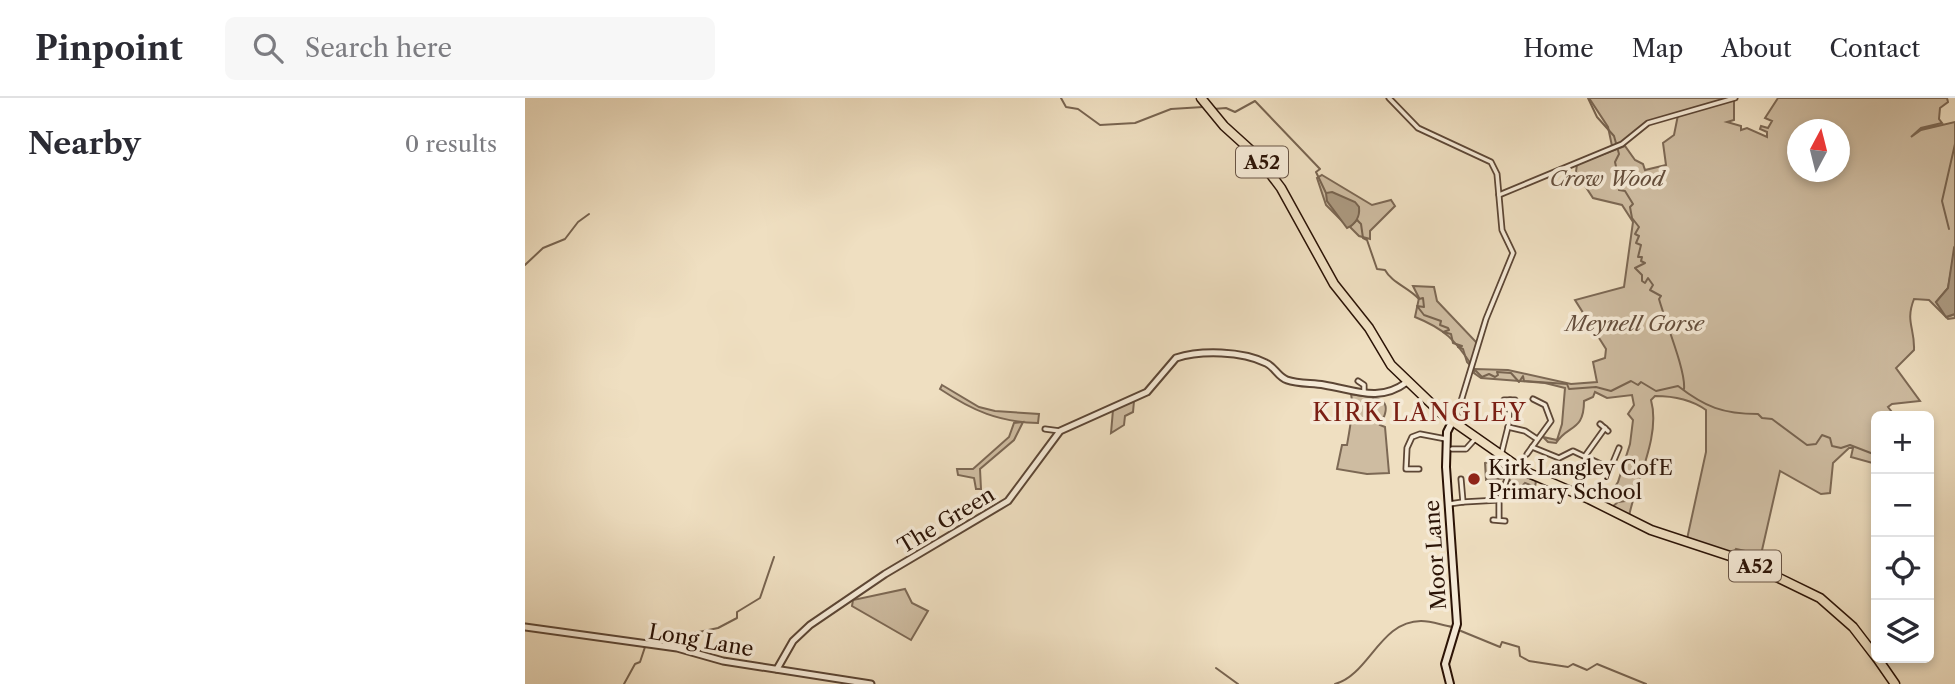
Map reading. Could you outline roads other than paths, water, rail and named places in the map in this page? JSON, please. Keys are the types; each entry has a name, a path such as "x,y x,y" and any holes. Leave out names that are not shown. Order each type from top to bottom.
{"highway":[{"name":"A52","path":"1201,98 1224,126 1256,155 1281,188 1334,284 1407,382 1453,423 1524,471 1590,499 1646,528 1732,556 1808,592 1842,617 1871,651"},
{"name":"A52","path":"1880,663 1895,684"}],"main road":[{"name":"Moor Lane","path":"1450,684 1445,664 1457,624 1446,439 1453,423"}],"street":[{"path":"1389,98 1418,128 1491,162 1497,174 1502,230 1513,253 1486,319 1474,368 1453,423"},
{"path":"1499,195 1616,147 1648,123 1735,98"},
{"name":"The Green","path":"778,669 793,641 810,625 885,574 1008,501 1060,431 1147,392 1176,358 1213,354 1237,356 1265,363 1289,381 1335,387 1364,395"},
{"path":"1358,381 1366,383 1364,395 1380,394 1407,382"},
{"path":"1527,454 1551,417 1547,404 1533,399"},
{"path":"1500,456 1508,427 1510,400"},
{"path":"1585,456 1607,430 1600,424"},
{"path":"1508,427 1525,431 1537,439"},
{"path":"1045,429 1060,431"},
{"path":"1419,469 1406,469 1407,448 1413,436 1423,434 1446,439"},
{"path":"1452,449 1466,449 1475,439"},
{"path":"1532,447 1555,457 1570,450 1610,471 1618,450 1624,453"},
{"path":"1461,479 1463,502"},
{"path":"1506,521 1496,520 1499,500 1508,486 1507,479"},
{"path":"1449,504 1499,500"},
{"name":"Long Lane","path":"525,627 677,648 723,661 871,684"}],"waterway":[{"path":"1061,98 1066,107 1078,109 1100,125 1135,123 1171,109 1203,107"},
{"path":"1588,98 1597,117 1614,136 1619,154 1615,162 1619,180 1625,185 1619,190 1625,191 1633,204 1630,207 1632,218 1639,227 1635,234 1639,236 1636,243 1641,245 1638,257 1642,257 1641,261 1645,263 1635,268 1642,275 1642,281 1645,283 1648,278 1653,285 1650,290 1661,296 1659,299 1679,358 1684,389"},
{"path":"1213,109 1226,108 1235,112 1255,101 1320,169 1316,172 1326,193"},
{"path":"1949,229 1942,201 1955,144"},
{"path":"525,265 543,248 565,239 578,222 589,214"},
{"path":"1357,220 1361,224 1363,238 1367,240 1377,269 1385,270 1419,299 1423,298 1424,307 1417,306 1424,315 1441,321 1440,325 1448,328 1449,330 1443,332 1451,334 1453,343 1462,346 1458,347 1463,349 1467,362 1482,377 1489,374 1495,377 1497,372 1511,373 1519,382 1523,376 1524,381 1567,384 1569,389 1596,387 1611,391 1631,381 1638,385 1641,382 1656,391 1678,386 1715,408 1735,413 1758,414 1762,418 1772,419 1807,445 1816,444 1822,435 1830,438 1832,446 1841,448 1850,445 1871,453"},
{"path":"647,642 680,644 694,633 718,628 737,618 737,612 760,598 774,557"},
{"path":"1335,684 1347,679 1385,639 1407,623 1425,621 1453,627"},
{"path":"1461,631 1500,647 1502,642 1519,647 1520,656 1529,661 1568,667 1573,664 1587,670 1597,664 1646,684"},
{"path":"624,684 635,664 640,662 645,647"},
{"path":"1216,668 1238,684"}],"place":[{"name":"Kirk Langley CofE Primary School","path":"1474,479"}],"district":[{"name":"KIRK LANGLEY","path":"1420,412"}],"park label":[{"name":"Crow Wood","path":"1607,178"},
{"name":"Meynell Gorse","path":"1635,323"}]}
